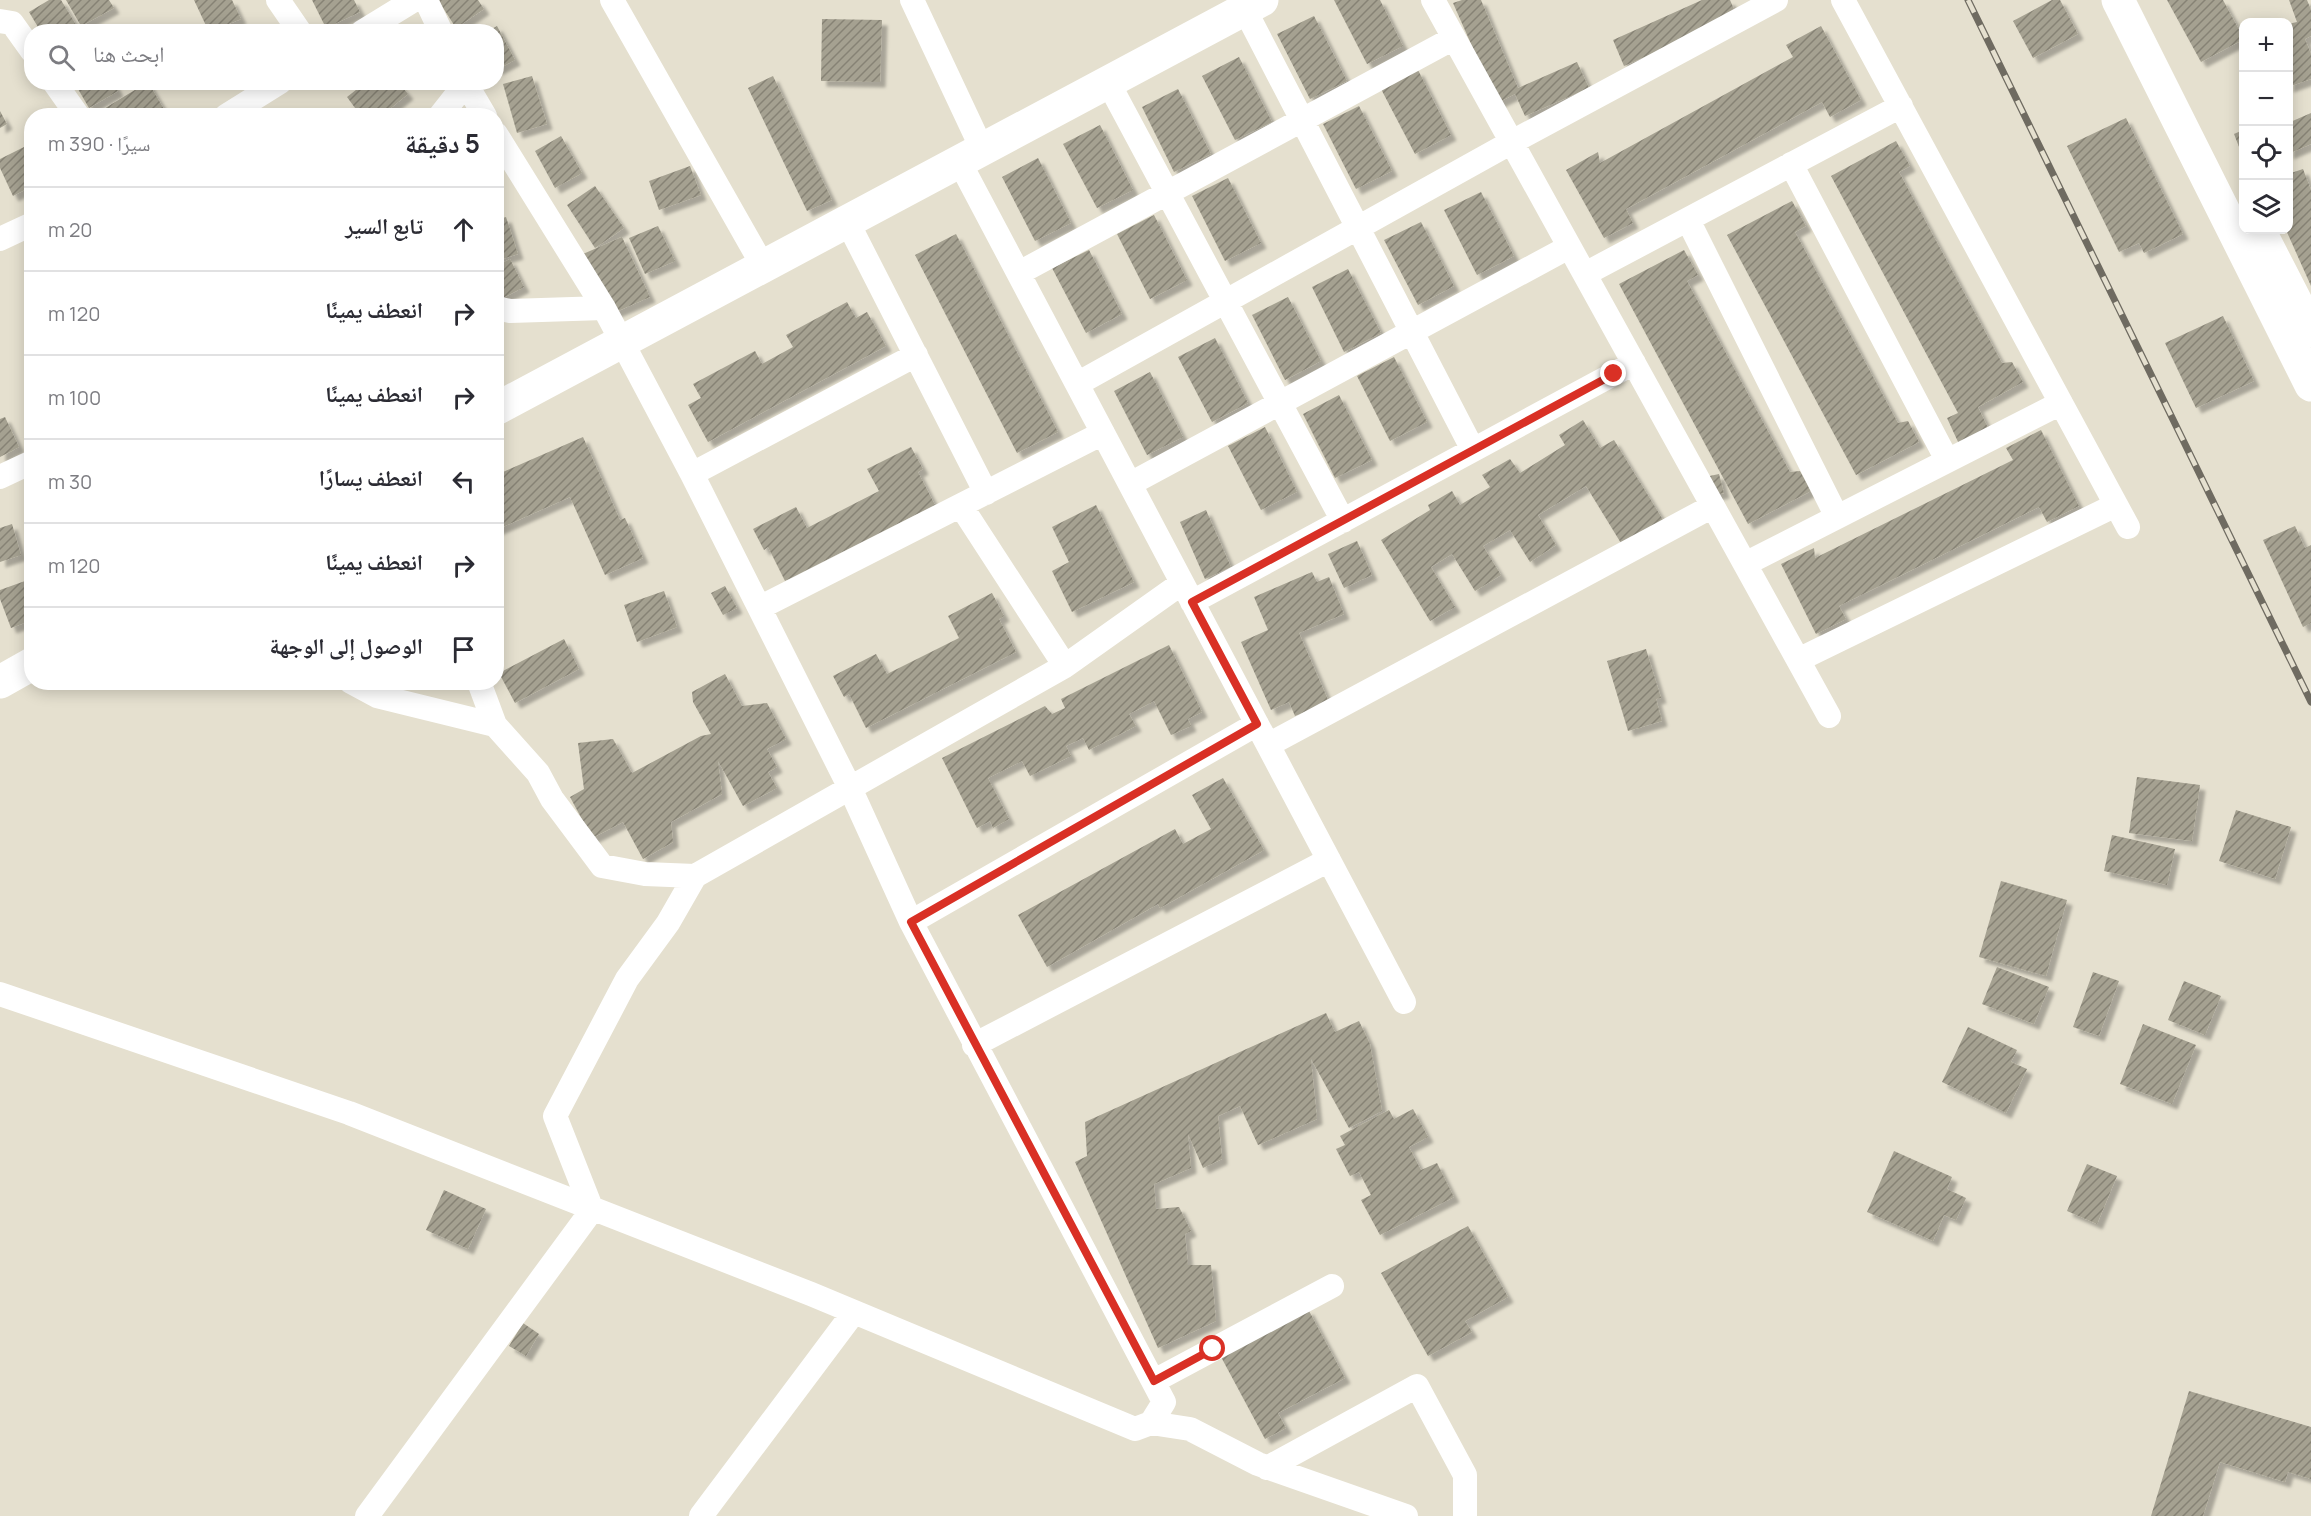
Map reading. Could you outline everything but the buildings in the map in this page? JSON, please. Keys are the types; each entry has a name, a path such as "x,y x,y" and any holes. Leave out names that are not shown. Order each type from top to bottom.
{"main road":[{"path":"2118,0 2311,385"},
{"path":"2140,0 2239,190"},
{"path":"504,405 1254,5"},
{"path":"2261,234 2311,331"},
{"path":"0,682 24,668"}],"street":[{"path":"278,0 294,24"},
{"path":"375,24 414,0"},
{"path":"426,0 437,24"},
{"path":"612,0 763,266"},
{"path":"912,0 970,155 1018,273 1404,1002"},
{"path":"1433,0 1829,716"},
{"path":"1077,384 1512,142 1776,0"},
{"path":"1843,0 2128,527"},
{"path":"1254,5 1303,120 1473,450"},
{"path":"0,21 12,23 24,40"},
{"path":"1018,273 1454,38"},
{"path":"1108,82 1343,521"},
{"path":"60,90 72,108"},
{"path":"239,108 267,90"},
{"path":"446,108 460,90"},
{"path":"470,90 480,108"},
{"path":"1585,274 1900,106"},
{"path":"504,148 604,308 692,474 761,607 850,788 911,922 974,1045 1154,1381 1164,1402 1151,1423"},
{"path":"1791,164 1947,460"},
{"path":"1688,219 1837,517"},
{"path":"847,221 986,493"},
{"path":"0,239 24,228"},
{"path":"1130,484 1569,247"},
{"path":"504,310 604,308"},
{"path":"692,474 916,355"},
{"path":"592,1210 555,1116 627,978 668,923 695,876 1065,666 1187,592 1343,521 1634,363"},
{"path":"1745,564 2061,403"},
{"path":"761,607 1103,433"},
{"path":"0,477 24,466"},
{"path":"1798,660 2116,505"},
{"path":"961,506 1065,666"},
{"path":"1268,745 1713,506"},
{"path":"366,690 377,696 495,725"},
{"path":"482,690 495,725 538,773 552,799 602,866 645,874 695,876"},
{"path":"911,922 1257,724"},
{"path":"974,1045 1329,860"},
{"path":"0,994 349,1113 854,1312 1135,1429 1151,1423 1190,1429 1245,1459 1267,1468 1406,1516"},
{"path":"367,1516 592,1210"},
{"path":"1154,1381 1332,1286"},
{"path":"701,1516 854,1312"},
{"path":"1267,1468 1417,1386 1465,1475 1465,1516"}],"railway":[{"path":"1968,0 2311,702"}],"route":[{"path":"1213,1349 1154,1381 974,1045 911,922 1257,724 1192,602 1614,374"}]}
